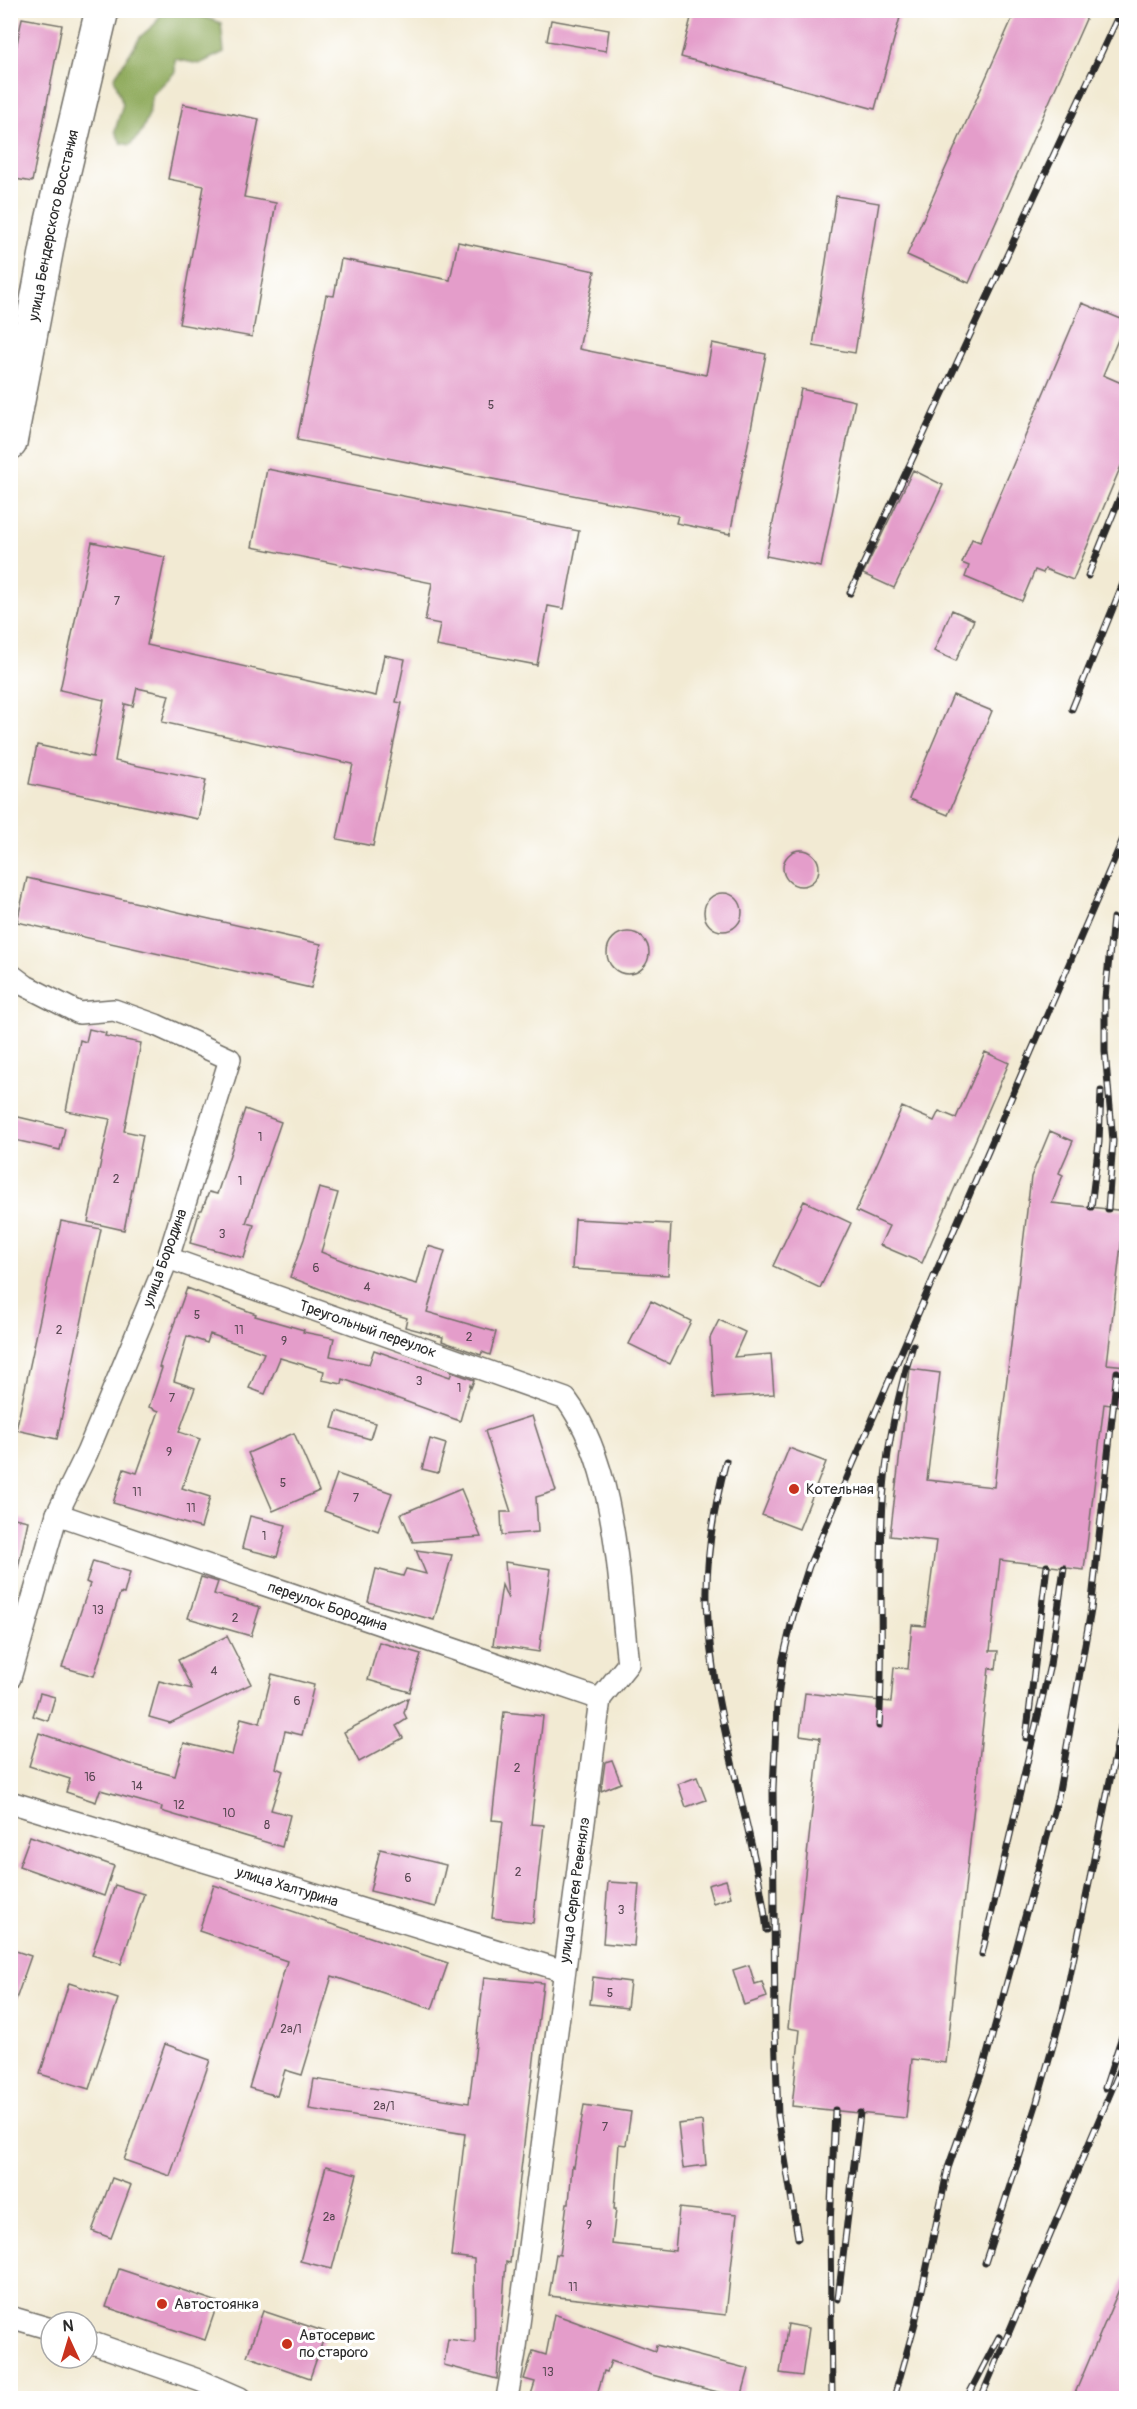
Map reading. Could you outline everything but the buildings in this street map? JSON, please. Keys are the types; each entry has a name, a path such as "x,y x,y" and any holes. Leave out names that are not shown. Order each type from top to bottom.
{"main road":[{"name":"улица Бендерского Восстания","path":"11,435 53,213 102,10"}],"street":[{"name":"улица Бородина","path":"10,974 26,986 79,1012 114,1010 156,1025 230,1059 168,1258 87,1453 57,1514 10,1678"},
{"name":"Треугольный переулок","path":"168,1258 567,1399 580,1417 610,1514 628,1664 600,1699"},
{"name":"переулок Бородина","path":"57,1514 600,1699"},
{"name":"улица Сергея Ревенялэ","path":"507,2398 516,2348 600,1699"},
{"name":"улица Халтурина","path":"10,1802 564,1971"},
{"path":"10,2317 39,2325"},
{"path":"99,2345 201,2381 240,2398"}],"green space":[{"path":"187,11 221,23 224,52 199,64 175,59 175,72 152,95 149,114 141,133 130,145 121,143 115,131 123,104 114,78 141,36 155,24 161,14"}],"railway":[{"path":"850,593 1121,10"},
{"path":"1088,576 1126,482"},
{"path":"1072,709 1126,576"},
{"path":"798,2238 778,2116 773,1789 777,1705 783,1659 793,1616 809,1566 1126,832"},
{"path":"1108,1209 1113,1141 1105,1051 1105,998 1113,918"},
{"path":"1091,1207 1099,1142 1101,1091"},
{"path":"879,1726 884,1488 895,1415 913,1345"},
{"path":"894,2398 915,2323 948,2168 983,2069 1058,1797 1091,1610 1117,1372"},
{"path":"726,1461 714,1513 709,1548 707,1601 710,1643 724,1725 761,1889 767,1930"},
{"path":"1026,1738 1047,1566"},
{"path":"982,1954 1050,1665 1064,1568"},
{"path":"985,2263 1037,2102 1063,2010 1126,1702"},
{"path":"1105,2088 1126,2024"},
{"path":"981,2398 1126,2056"},
{"path":"832,2398 830,2227 835,2110"},
{"path":"838,2299 860,2113"},
{"path":"967,2398 999,2337"}],"place":[{"name":"Котельная","path":"794,1489"},
{"name":"Автостоянка","path":"162,2304"},
{"name":"Автосервис по старого","path":"287,2344"}]}
